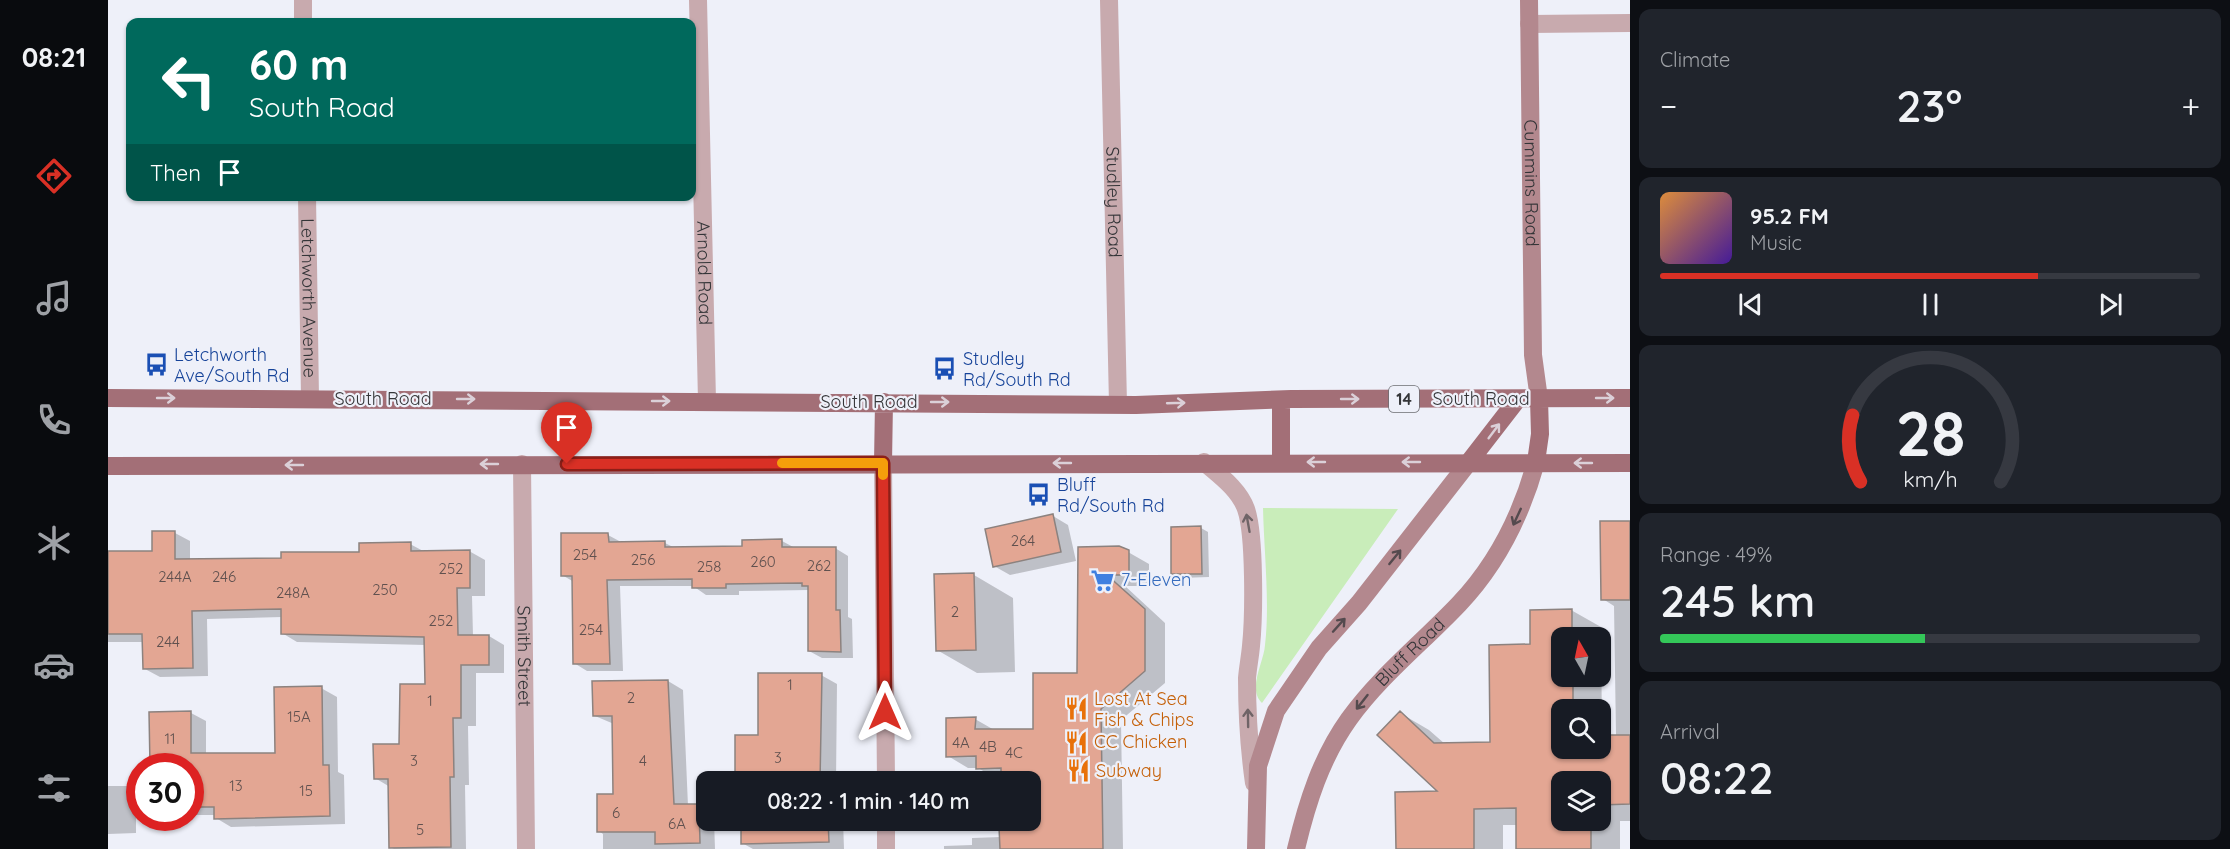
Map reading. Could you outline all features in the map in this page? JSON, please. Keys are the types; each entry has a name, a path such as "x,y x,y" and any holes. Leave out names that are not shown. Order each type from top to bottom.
{"main road":[{"name":"Cummins Road","path":"1528,0 1533,366 1539,399"},
{"name":"Cummins Road","path":"1517,400 1529,380 1533,366"},
{"name":"South Road","path":"108,398 1118,404 1281,400 1630,398"},
{"path":"1536,462 1540,434 1539,399"},
{"path":"1281,400 1281,463"},
{"path":"1256,849 1256,796 1261,752 1271,722 1285,697 1319,648 1359,603 1517,400"},
{"path":"883,463 884,402"},
{"path":"108,466 1204,462 1630,463"},
{"name":"Bluff Road","path":"1296,849 1318,773 1338,737 1386,675 1460,603 1487,571 1503,547 1517,516 1536,462"}],"street":[{"path":"303,0 303,18"},
{"name":"Arnold Road","path":"698,0 707,401"},
{"name":"Studley Road","path":"1110,0 1118,404"},
{"path":"1529,24 1630,23"},
{"name":"Letchworth Avenue","path":"307,201 310,398"},
{"path":"1204,462 1236,493 1246,509 1249,525 1252,633 1247,677 1248,728 1256,796"},
{"path":"883,463 886,771"},
{"name":"Smith Street","path":"522,464 526,849"},
{"path":"886,831 886,849"}],"green space":[{"path":"1263,508 1398,509 1262,703 1258,697 1256,683 1264,652 1266,629 1267,595"}],"building":[{"path":"1053,514 1061,552 993,567 985,529"},
{"path":"1600,521 1630,521 1630,600 1601,600"},
{"path":"1201,526 1202,574 1171,574 1171,527"},
{"path":"152,531 175,531 175,559 281,558 281,552 359,552 359,543 411,542 411,551 470,550 470,588 457,588 458,635 489,635 489,665 461,665 461,718 453,718 454,777 450,777 451,847 389,848 388,779 374,779 373,744 399,744 400,684 425,684 424,637 281,634 281,609 192,611 193,668 143,669 142,634 108,634 108,551 152,551"},
{"path":"561,533 608,533 609,542 665,541 665,547 742,546 742,540 782,539 782,547 836,547 836,610 840,610 841,652 808,651 808,586 802,586 802,583 726,584 726,588 692,588 692,579 607,580 610,664 573,664 572,576 561,576"},
{"path":"1119,546 1129,550 1129,575 1107,575 1145,609 1145,671 1101,709 1103,849 1000,849 999,831 1041,831 1041,771 976,769 976,756 946,757 946,718 976,717 975,729 1033,729 1033,673 1077,673 1078,547"},
{"path":"974,573 976,650 936,651 934,574"},
{"path":"1572,609 1572,627 1551,627 1551,687 1573,687 1573,699 1551,699 1551,759 1611,759 1611,735 1630,735 1630,804 1611,805 1611,771 1551,771 1551,831 1591,831 1591,849 1516,849 1516,808 1474,809 1474,849 1396,849 1395,792 1437,791 1377,735 1400,711 1434,743 1490,742 1489,645 1530,644 1530,610"},
{"path":"758,673 822,673 820,771 735,771 735,735 758,735"},
{"path":"668,680 674,804 696,804 696,831 700,831 700,843 655,844 655,832 597,832 597,794 613,794 612,716 593,716 592,681"},
{"path":"322,686 323,765 329,765 330,816 214,819 214,807 204,807 204,753 275,753 274,687"},
{"path":"191,711 191,753 150,753 149,712"},
{"path":"741,831 828,831 829,842 741,844"}],"slow traffic":[{"path":"782,463 883,463 883,475"}],"place":[{"name":"Letchworth Ave/South Rd","path":"156,365"},
{"name":"Studley Rd/South Rd","path":"945,369"},
{"name":"Bluff Rd/South Rd","path":"1039,495"},
{"name":"7-Eleven","path":"1103,580"},
{"name":"Lost At Sea Fish & Chips","path":"1076,709"},
{"name":"CC Chicken","path":"1076,742"},
{"name":"Subway","path":"1078,771"}],"route":[{"path":"567,464 883,463 885,712"}]}
